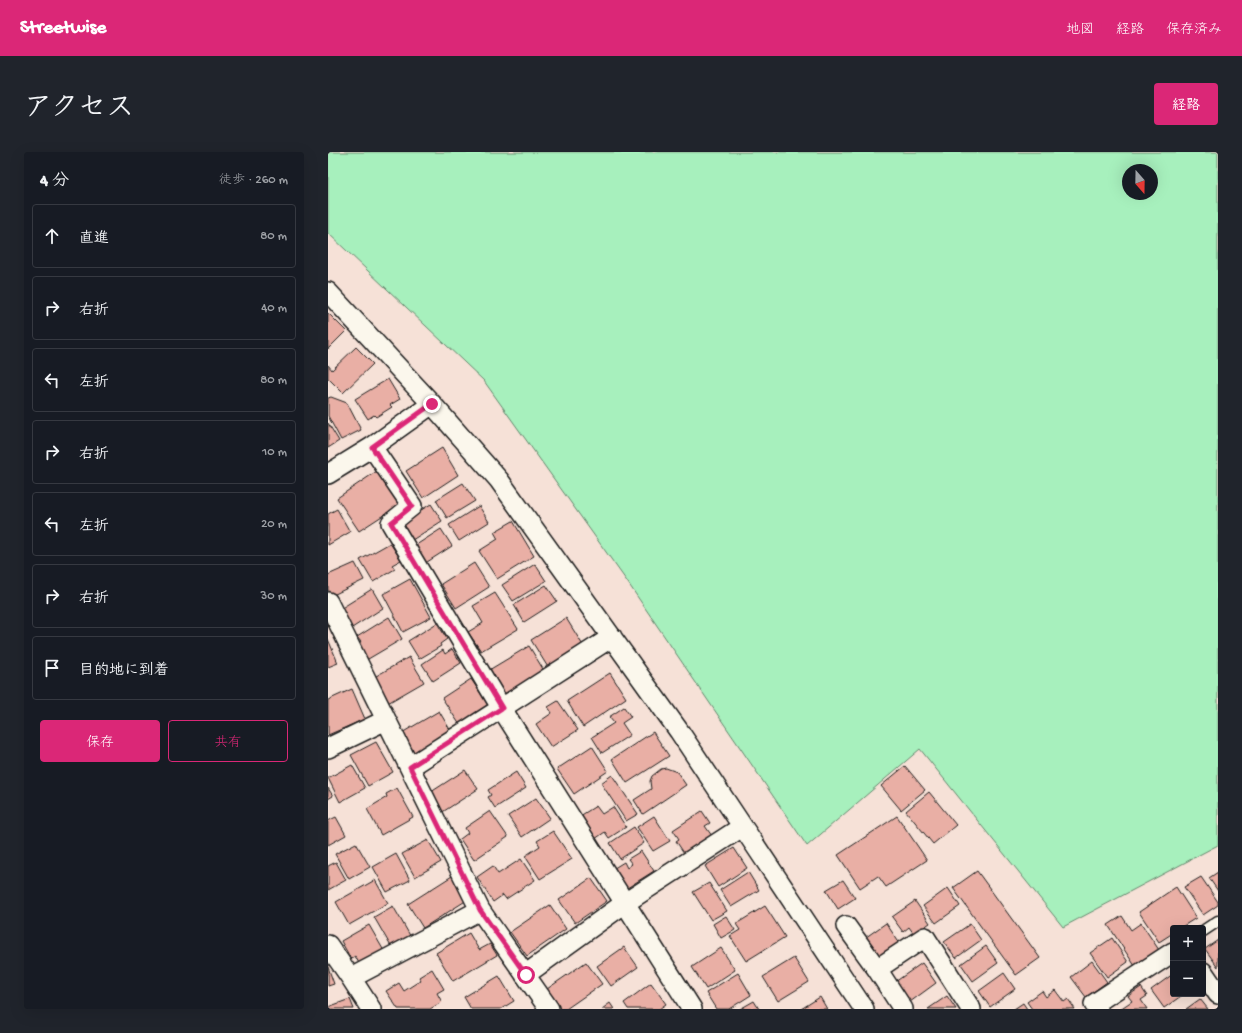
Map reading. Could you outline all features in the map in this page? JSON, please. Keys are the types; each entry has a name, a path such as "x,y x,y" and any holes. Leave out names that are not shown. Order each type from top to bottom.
{"street":[{"path":"328,292 432,404 499,480 679,731 864,1009"},
{"path":"328,474 372,447 432,404"},
{"path":"372,447 412,506 391,523 502,708 692,1009"},
{"path":"328,602 480,910 549,1009"},
{"path":"410,767 612,637"},
{"path":"328,748 386,720"},
{"path":"526,975 624,903 742,827"},
{"path":"351,978 480,910"},
{"path":"846,926 877,969 903,1009"},
{"path":"877,969 925,937 971,1009"},
{"path":"328,945 371,1009"},
{"path":"1098,1009 1094,1004 1170,954"},
{"path":"1206,976 1218,994"}],"lane":[{"path":"1206,930 1218,921"}],"green space":[{"path":"328,152 1218,152 1218,845 1063,927 920,749 807,846 626,580 484,381 328,233"}],"building":[{"path":"328,313 346,331 328,349"},
{"path":"356,347 373,364 343,393 328,378 328,365 332,370"},
{"path":"388,379 400,399 390,405 392,407 376,417 374,415 368,419 355,399"},
{"path":"331,397 347,403 361,430 341,440 328,416 328,398"},
{"path":"328,423 339,441 328,448"},
{"path":"442,448 458,475 423,498 406,471"},
{"path":"380,469 402,503 359,531 337,498"},
{"path":"463,483 475,501 447,518 436,500"},
{"path":"431,504 442,521 409,542 398,524"},
{"path":"479,506 489,522 459,541 449,525"},
{"path":"337,509 350,532 328,545 328,514"},
{"path":"513,521 534,556 497,579 479,551 498,539 494,532"},
{"path":"441,529 452,546 424,564 413,547"},
{"path":"390,543 401,560 392,565 395,569 373,582 360,560"},
{"path":"355,563 364,580 331,596 328,589 328,575"},
{"path":"474,563 489,587 456,608 441,584"},
{"path":"535,564 546,581 513,601 502,585"},
{"path":"410,579 431,617 403,632 383,594"},
{"path":"546,585 557,601 524,622 514,605"},
{"path":"372,589 383,608 352,628 340,609"},
{"path":"495,593 518,629 481,651 468,632 483,623 473,606"},
{"path":"389,617 402,639 363,662 354,647 361,642 357,637"},
{"path":"566,618 584,647 549,669 531,640"},
{"path":"437,623 447,639 440,644 441,646 419,659 408,641"},
{"path":"328,639 338,663 328,667"},
{"path":"529,646 546,674 506,698 489,670"},
{"path":"452,649 461,663 433,681 422,664 443,650 445,654"},
{"path":"409,657 424,682 386,704 371,679"},
{"path":"610,673 626,698 583,727 567,701"},
{"path":"471,679 489,706 460,725 442,698"},
{"path":"352,689 365,719 328,735 328,700"},
{"path":"558,701 578,730 551,747 536,724 552,713 548,707"},
{"path":"624,707 631,717 622,723 630,735 602,753 592,737 614,723 609,717"},
{"path":"439,711 452,733 414,755 400,734"},
{"path":"653,732 669,756 627,783 612,759"},
{"path":"376,742 393,772 368,786 351,755"},
{"path":"592,746 608,771 574,794 557,769"},
{"path":"352,765 365,788 340,802 328,778"},
{"path":"905,766 925,790 901,810 881,786"},
{"path":"666,768 677,772 686,785 643,814 634,800 651,789 650,781 652,776 661,769"},
{"path":"465,770 478,789 441,813 428,794"},
{"path":"516,772 526,788 495,808 488,797 491,795 488,790"},
{"path":"612,775 638,814 626,821 601,783"},
{"path":"328,788 333,796 328,799"},
{"path":"397,788 413,817 381,835 367,809 387,797 386,794"},
{"path":"929,792 956,825 933,844 906,811"},
{"path":"536,798 550,818 522,837 508,816"},
{"path":"596,806 602,814 613,807 626,827 609,838 605,832 595,839 580,816"},
{"path":"490,811 508,837 474,860 460,839 468,833 465,828"},
{"path":"702,811 710,823 705,826 712,836 684,853 676,841 679,839 673,830"},
{"path":"654,816 670,841 653,851 637,827"},
{"path":"897,816 927,860 886,887 878,876 860,888 838,855"},
{"path":"336,817 346,835 328,845 328,821"},
{"path":"634,827 644,843 620,859 610,843"},
{"path":"553,831 572,859 540,879 525,856 540,846 537,841"},
{"path":"428,840 441,862 415,877 402,854"},
{"path":"356,843 370,867 349,879 335,854"},
{"path":"734,848 747,868 718,887 705,866"},
{"path":"641,851 654,871 624,890 611,870 624,862 627,868 632,864 628,859"},
{"path":"396,854 410,880 387,892 373,867"},
{"path":"521,859 535,880 506,899 503,895 493,902 477,877 493,866 498,874"},
{"path":"336,862 346,880 328,890 328,866"},
{"path":"977,871 1040,958 1016,975 953,888"},
{"path":"748,872 759,890 731,907 720,890"},
{"path":"1218,872 1218,891 1209,878"},
{"path":"452,876 467,900 423,928 408,904"},
{"path":"1201,877 1218,902 1218,905 1203,915 1184,887"},
{"path":"591,878 607,901 575,923 559,900"},
{"path":"375,880 388,903 349,925 336,902"},
{"path":"843,880 855,898 838,909 826,890"},
{"path":"709,883 727,911 711,920 693,892"},
{"path":"1176,887 1196,918 1185,925 1170,925 1170,935 1159,942 1139,912"},
{"path":"948,888 960,906 936,923 923,906"},
{"path":"915,901 930,923 914,934 909,927 903,932 892,917"},
{"path":"550,905 566,929 527,956 510,932"},
{"path":"393,906 412,939 393,950 374,917"},
{"path":"765,906 785,937 746,961 730,936 740,930 736,924"},
{"path":"726,916 735,930 721,938 713,924"},
{"path":"1122,916 1131,930 1141,923 1159,950 1135,966 1108,925"},
{"path":"886,923 900,944 877,960 862,940"},
{"path":"970,924 981,940 956,958 944,942"},
{"path":"369,925 384,951 360,965 355,956 351,959 341,941"},
{"path":"469,933 479,950 490,944 497,955 453,981 436,953"},
{"path":"1112,938 1128,962 1107,977 1090,953"},
{"path":"1218,940 1218,967 1206,950 1206,948"},
{"path":"986,946 998,963 973,981 961,964"},
{"path":"624,947 638,967 611,986 597,966"},
{"path":"721,948 735,970 706,989 692,967"},
{"path":"794,958 809,982 778,1001 763,977"},
{"path":"1092,961 1107,982 1086,997 1071,977"},
{"path":"586,962 602,984 566,1009 560,1009 547,989"},
{"path":"922,963 936,983 910,1002 895,982"},
{"path":"328,967 334,984 328,986"},
{"path":"432,969 444,989 437,993 442,1002 430,1009 398,1009 386,991 399,983 404,991 421,980 419,977"},
{"path":"738,973 751,995 729,1009 716,1009 706,993"},
{"path":"1004,973 1015,989 990,1007 979,991"},
{"path":"499,976 514,1001 501,1009 471,1009 464,997"},
{"path":"1170,976 1170,997 1180,997 1164,1008 1151,990"},
{"path":"651,983 666,1004 659,1009 628,1009 624,1003"},
{"path":"1141,987 1147,996 1141,1000 1147,1009 1120,1009 1132,1001 1128,996"},
{"path":"1055,990 1064,1002 1068,999 1075,1009 1032,1009 1027,1002 1042,991 1046,997"},
{"path":"947,996 956,1009 928,1009"},
{"path":"820,997 827,1009 801,1009"},
{"path":"350,999 354,1009 328,1009 328,1007"},
{"path":"1200,999 1208,1009 1186,1009"},
{"path":"754,1001 759,1009 740,1009"},
{"path":"610,1003 614,1009 602,1009"},
{"path":"1023,1003 1027,1009 1014,1009"}],"route":[{"path":"432,404 372,447 412,506 391,523 502,708 410,767 480,910 526,975"}]}
